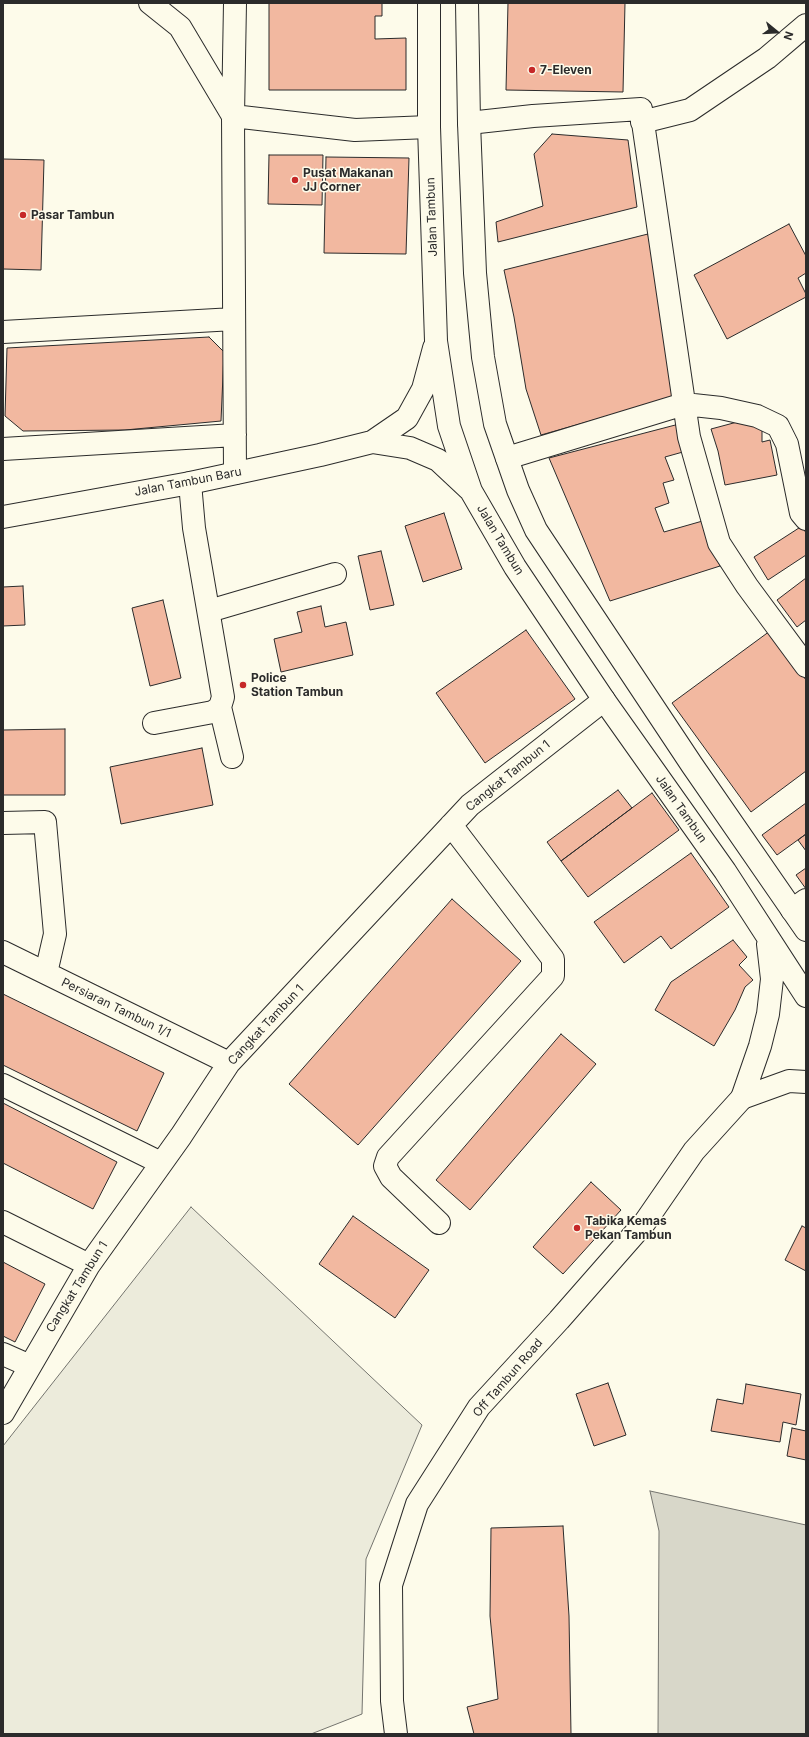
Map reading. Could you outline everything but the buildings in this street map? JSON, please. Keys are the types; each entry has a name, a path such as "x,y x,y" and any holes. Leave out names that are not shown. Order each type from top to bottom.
{"street":[{"path":"150,3 180,27 233,116"},
{"path":"235,3 233,116 235,473"},
{"name":"Jalan Tambun","path":"429,3 429,127 436,341 448,426 471,491 515,567 604,700 725,872 767,939 806,996"},
{"path":"467,3 469,123 475,273 483,357 495,424 518,490 536,530 692,765 767,872 799,905 806,930"},
{"path":"642,122 690,110 767,58 806,25"},
{"path":"469,123 533,116 641,109 689,437 719,543 747,586 806,666"},
{"path":"233,116 354,130 429,127"},
{"path":"3,332 234,319"},
{"path":"372,442 407,418 423,389 436,341"},
{"path":"507,458 684,404 720,408 757,416 778,426 787,444 801,512 806,520"},
{"path":"3,449 235,435"},
{"path":"372,442 410,448 438,460 471,491"},
{"name":"Jalan Tambun Baru","path":"3,517 190,483 320,455 372,442"},
{"path":"190,483 194,528 209,611 222,697 220,707 232,757"},
{"path":"209,611 335,574"},
{"name":"Cangkat Tambun 1","path":"3,1413 88,1265 229,1064 470,805 604,700"},
{"path":"154,723 213,712 220,707"},
{"path":"3,823 45,822 55,934 46,974"},
{"path":"439,1223 391,1177 385,1166 388,1157 553,976 553,959 451,825"},
{"path":"742,1098 760,1046 768,1014 772,979 767,939"},
{"name":"Persiaran Tambun 1/1","path":"3,952 229,1064"},
{"path":"742,1098 789,1081 806,1082"},
{"path":"3,1086 161,1162"},
{"name":"Off Tambun Road","path":"396,1734 392,1700 390,1585 416,1504 479,1407 559,1320 645,1222 694,1151 742,1098"},
{"path":"3,1222 88,1265"},
{"path":"3,1354 30,1366"}],"shaded area":[{"path":"191,1207 422,1425 366,1559 362,1714 311,1734 3,1734 3,1446"},
{"path":"650,1491 806,1525 806,1734 658,1734 659,1531"}],"place":[{"name":"7-Eleven","path":"532,70"},
{"name":"Pusat Makanan JJ Corner","path":"295,180"},
{"name":"Pasar Tambun","path":"23,215"},
{"name":"Police Station Tambun","path":"243,685"},
{"name":"Tabika Kemas Pekan Tambun","path":"577,1228"}]}
